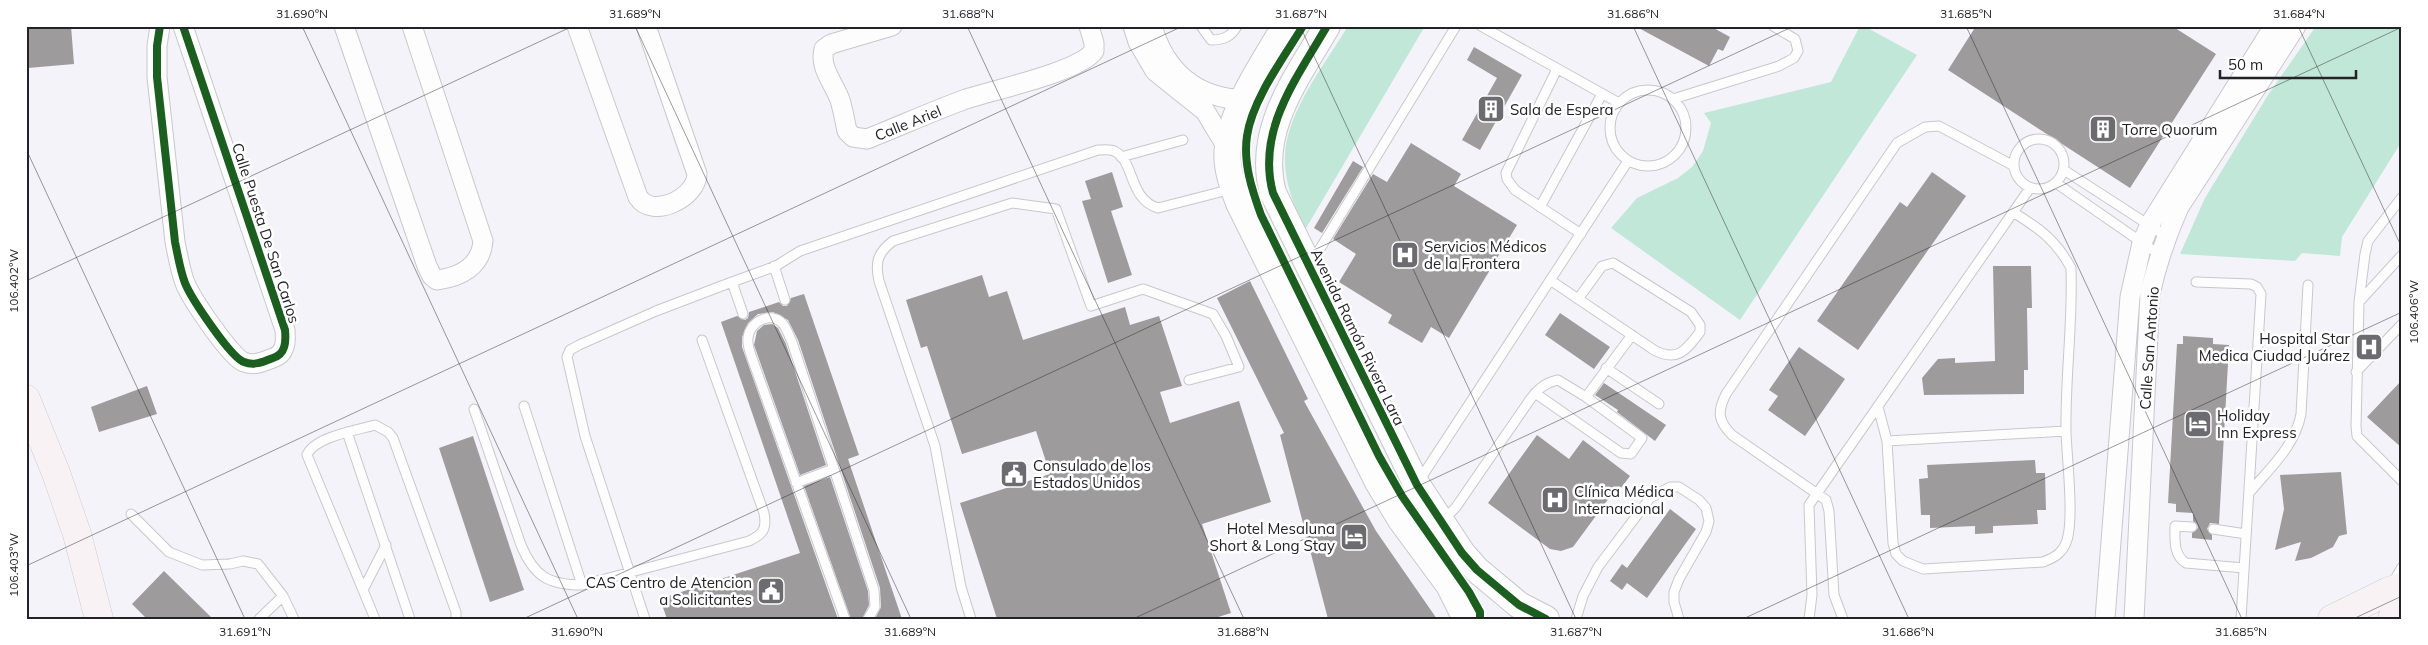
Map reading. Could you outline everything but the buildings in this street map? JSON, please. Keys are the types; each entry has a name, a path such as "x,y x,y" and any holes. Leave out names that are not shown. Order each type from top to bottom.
{"main road":[{"path":"26,399 56,473 77,534 99,619"},
{"path":"2332,619 2397,597"},
{"path":"2392,619 2397,597"}],"street":[{"name":"Calle Puesta De San Carlos","path":"160,26 157,46 157,77 175,242 180,266 194,299 233,354 241,362 260,363 278,357 284,349 285,330 183,26"},
{"path":"344,26 427,266 432,276 437,280 447,279 468,270 478,262 482,253 483,241 412,26"},
{"path":"577,26 638,197 642,204 654,208 661,207 691,192 697,181 697,174 646,26"},
{"name":"Calle Ariel","path":"892,26 832,44 824,49 822,57 825,69 840,99 847,131 859,139 867,139 968,99 1026,83 1083,60 1094,51 1094,43 1089,26"},
{"path":"1133,26 1138,42 1155,71 1205,111 1228,149"},
{"path":"1152,26 1172,70 1182,78 1216,96 1229,100 1244,100"},
{"path":"1284,26 1244,100 1232,129 1228,149 1234,189 1390,504 1449,585 1466,619"},
{"name":"Avenida Ramón Rivera Lara","path":"1327,26 1279,108 1269,155 1270,181 1280,209 1417,485 1441,522 1462,553 1490,582 1519,606 1546,619"},
{"name":"Calle San Antonio","path":"2104,619 2130,297 2142,243 2150,224 2274,26"},
{"name":"Calle San Antonio","path":"2134,619 2150,294 2160,255 2179,207 2296,26"},
{"path":"1234,189 1270,181"},
{"path":"1390,504 1417,485"}],"lane":[{"path":"1201,26 1211,40 1222,40 1232,34 1237,26"},
{"path":"1306,263 1318,252 1456,26"},
{"path":"1481,26 1619,103"},
{"path":"1673,99 1779,66 1794,58 1798,51 1795,39 1773,26"},
{"path":"1557,69 1506,173 1510,186 1581,234"},
{"path":"1645,90 1660,92 1673,99 1682,112 1686,128 1682,144 1673,156 1659,164 1643,166 1628,161 1618,152 1611,134 1612,114 1619,103 1631,94 1645,90"},
{"path":"1540,207 1602,94"},
{"path":"1842,619 1834,596 1830,511 1826,500 1724,427 1720,418 1719,408 1726,394 1897,143 1925,127 1939,126 2014,166"},
{"path":"2042,138 2057,146 2065,162 2064,170 2056,182 2044,189 2030,188 2019,179 2014,166 2019,149 2033,139 2042,138"},
{"path":"1121,157 1183,140"},
{"path":"642,618 631,574 585,436 567,357 570,350 656,311 774,266 800,251 1098,150 1113,151 1121,157 1140,196 1148,205 1158,208 1234,189"},
{"path":"1417,485 1628,161"},
{"path":"2064,170 2166,236"},
{"path":"2056,182 2160,255"},
{"path":"1809,619 1812,595 1808,505 1878,408 2030,188"},
{"path":"2402,197 2368,242 2359,302 2356,372 2358,436 2402,481"},
{"path":"971,619 961,587 935,446 878,276 877,260 886,247 893,242 1012,203 1056,209 1090,306 1143,289 1213,314 1226,336 1239,367 1189,380"},
{"path":"1878,408 1887,441 1893,543 1896,554 1903,562 1923,568 2033,563 2054,558 2063,550 2068,538 2066,431 2071,268 2061,250 2043,231 2013,212"},
{"path":"2359,302 2402,256"},
{"path":"1550,280 1578,299 1661,354 1677,354 1686,351 1700,332 1700,325 1691,312 1613,263 1602,266 1578,299"},
{"path":"774,266 786,300"},
{"path":"732,282 744,314"},
{"path":"2196,282 2251,284 2257,287 2261,294 2241,619"},
{"path":"2249,493 2291,443 2298,429 2301,414 2308,285"},
{"path":"845,619 749,346 750,332 759,320 772,318 782,323 787,331 874,590 875,607 868,619"},
{"path":"2356,372 2402,324"},
{"path":"1586,397 1632,335"},
{"path":"474,409 520,545 530,566 545,577 562,585 582,585 631,574 749,541 762,534 765,528 764,513 702,340"},
{"path":"1606,368 1659,404"},
{"path":"1441,522 1456,508 1535,393 1549,382 1558,380 1586,397 1642,438 1631,454 1621,453 1535,393"},
{"path":"524,406 582,585"},
{"path":"375,619 364,588 307,455 314,445 347,432 376,426 388,432 394,438 456,612 456,619"},
{"path":"1887,441 2066,431"},
{"path":"347,432 410,619"},
{"path":"796,483 833,468"},
{"path":"1576,619 1582,596 1598,567 1650,498 1670,487 1680,488 1700,500 1706,508 1709,521 1706,532 1679,579 1674,592 1674,602 1679,619"},
{"path":"131,514 169,552 202,566 243,561 258,564 283,596 294,619"},
{"path":"2192,527 2175,526 2176,550 2180,559 2186,563 2244,568"},
{"path":"2213,529 2246,534"},
{"path":"364,588 386,545"},
{"path":"2397,597 2402,567"},
{"path":"259,619 283,596"}],"green space":[{"path":"1348,26 1425,26 1305,230 1287,181 1285,164 1286,146 1290,128 1306,92"},
{"path":"1860,26 1864,26 1917,55 1740,320 1611,228 1637,198 1678,178 1692,167 1703,151 1711,123 1704,113 1831,82"},
{"path":"2316,26 2402,26 2402,141 2342,237 2340,256 2302,253 2295,261 2180,254 2205,198 2268,95"}],"cycle path":[{"path":"160,26 157,46 157,77 175,242 182,273 195,301 230,350 244,362 258,363 281,353 285,343 285,330 183,26"},
{"path":"1303,26 1270,79 1250,122 1246,156 1254,196 1261,215 1379,456 1402,496 1469,592 1480,612 1480,619"},
{"path":"1327,26 1292,85 1282,105 1275,126 1270,148 1269,170 1273,193 1417,485 1462,553 1477,570 1519,605 1546,619"}],"place":[{"name":"Sala de Espera","path":"1491,109"},
{"name":"Torre Quorum","path":"2103,129"},
{"name":"Servicios Médicos de la Frontera","path":"1405,255"},
{"name":"Hospital Star Medica Ciudad Juárez","path":"2369,347"},
{"name":"Holiday Inn Express","path":"2198,424"},
{"name":"Consulado de los Estados Unidos","path":"1014,474"},
{"name":"Clínica Médica Internacional","path":"1555,500"},
{"name":"Hotel Mesaluna Short & Long Stay","path":"1354,537"},
{"name":"CAS Centro de Atencion a Solicitantes","path":"771,591"}]}
